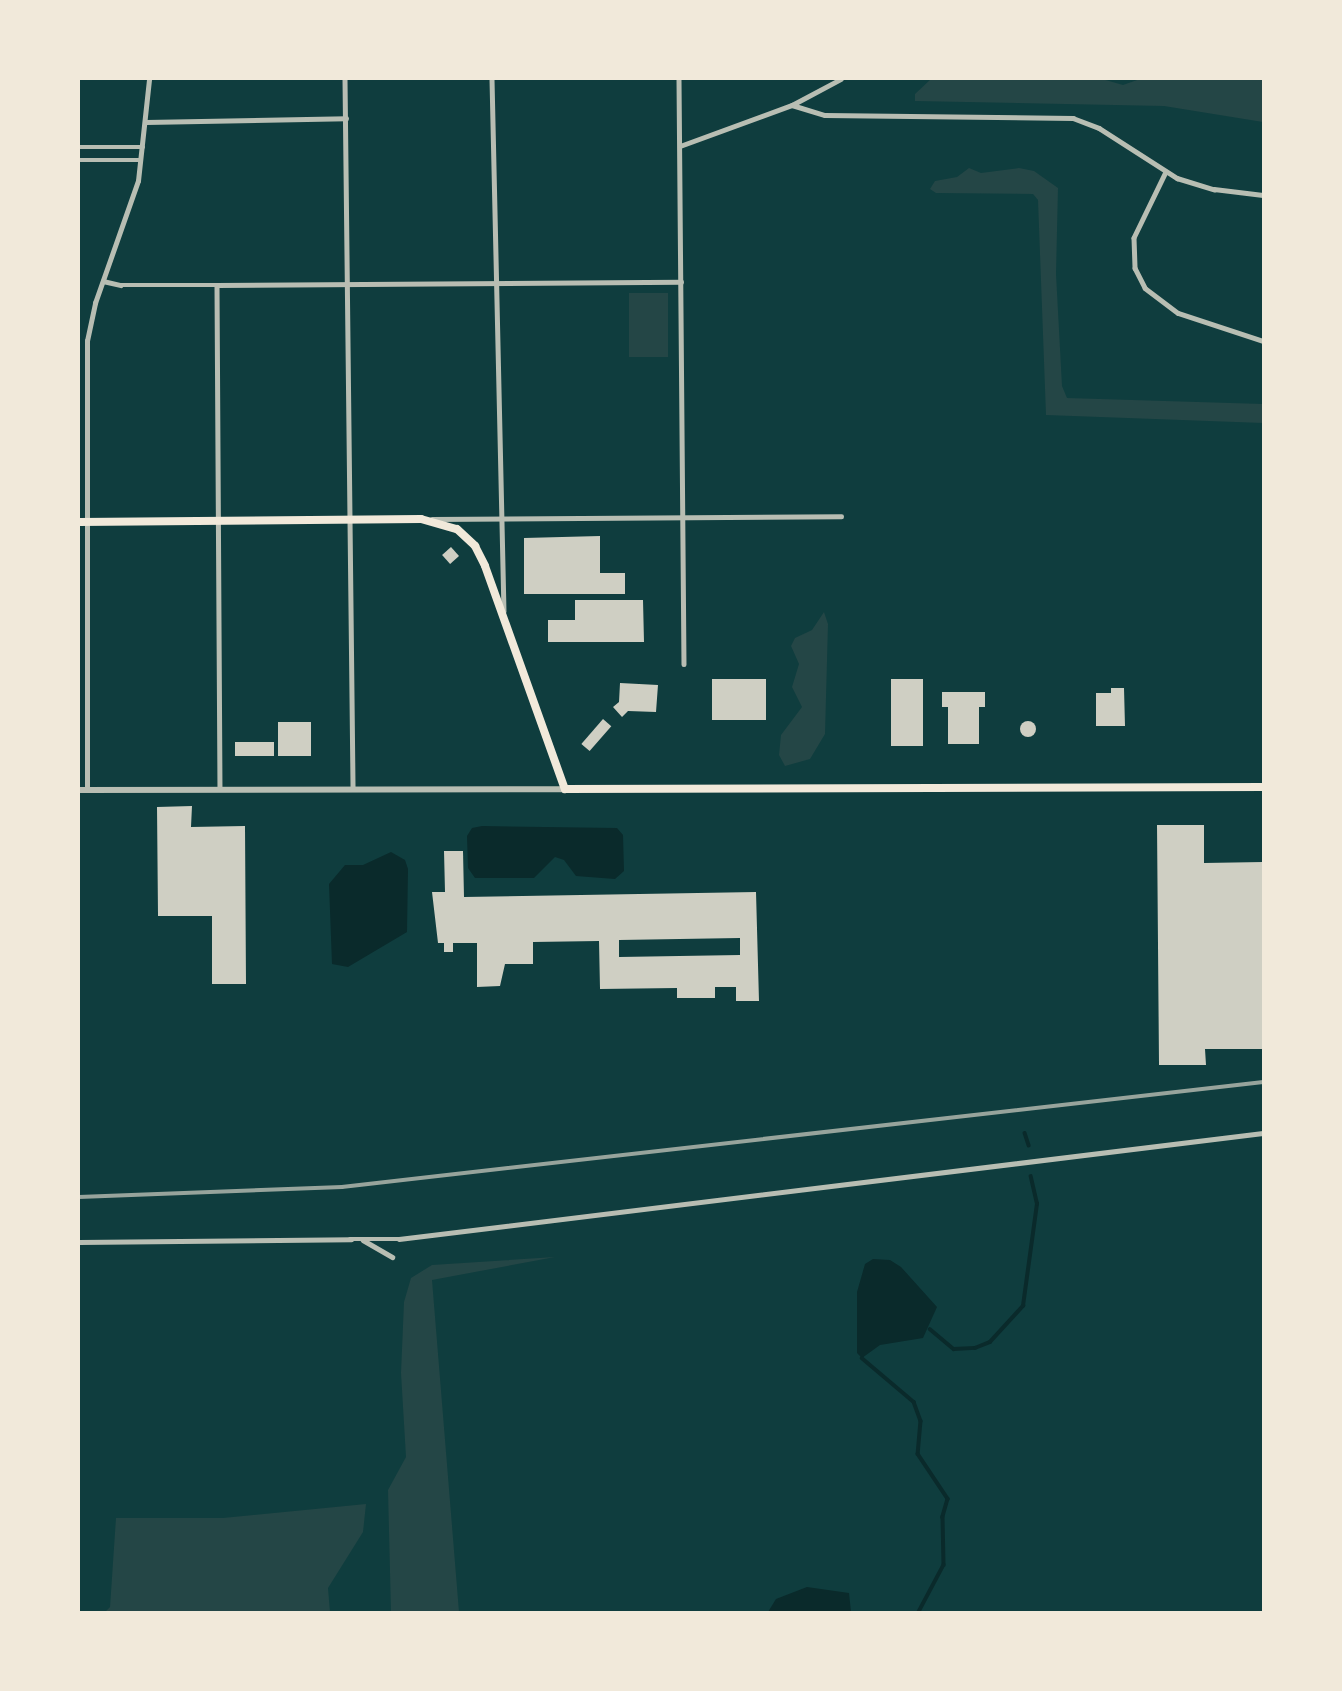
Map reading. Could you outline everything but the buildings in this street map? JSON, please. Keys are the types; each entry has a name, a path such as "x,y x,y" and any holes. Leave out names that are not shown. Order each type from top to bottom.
{"main road":[{"path":"82,522 421,519 450,526 475,546 565,789 1263,787"}],"street":[{"path":"149,79 142,160 103,281 87,341 82,522 83,790 565,789"},
{"path":"345,79 353,788"},
{"path":"492,79 505,622"},
{"path":"679,79 684,664"},
{"path":"680,146 792,105 841,79"},
{"path":"792,105 834,116 1073,118 1099,128 1166,172 1214,190 1263,195"},
{"path":"146,122 346,118"},
{"path":"79,147 143,147"},
{"path":"79,160 142,160"},
{"path":"1166,172 1134,239 1134,260 1141,282 1155,299 1178,313 1263,341"},
{"path":"103,281 121,285 681,282"},
{"path":"217,285 220,789"},
{"path":"421,519 841,516"},
{"path":"79,1242 399,1240 1263,1133"},
{"path":"350,1239 372,1243 392,1257"}],"shaded area":[{"path":"931,79 1102,79 1123,85 1140,79 1263,79 1263,122 1164,106 915,101 915,94"},
{"path":"969,168 981,173 1019,168 1034,171 1058,188 1056,274 1062,386 1067,398 1263,404 1263,423 1046,415 1038,200 1033,194 936,193 930,189 935,181 957,177"},
{"path":"629,293 668,293 668,357 629,357"},
{"path":"824,612 828,624 825,734 810,759 785,766 779,755 781,735 802,707 792,687 799,664 791,646 795,638 812,630"},
{"path":"472,828 617,828 623,835 624,871 615,879 576,876 564,860 555,857 534,878 475,878 468,868 467,836"},
{"path":"391,852 405,860 408,869 407,932 348,967 332,964 329,884 345,865 363,865"},
{"path":"555,1257 432,1280 459,1612 391,1612 388,1490 406,1457 401,1373 404,1302 411,1278 432,1265"},
{"path":"873,1259 890,1260 901,1267 937,1307 923,1338 880,1345 862,1358 857,1353 857,1292 865,1264"},
{"path":"366,1504 363,1532 328,1588 330,1612 105,1612 110,1607 116,1518 223,1518"},
{"path":"807,1587 849,1593 851,1612 768,1612 776,1599"}],"waterway":[{"path":"1025,1133 1029,1145"},
{"path":"930,1329 954,1349 975,1348 990,1342 1023,1306 1037,1204 1031,1177"},
{"path":"862,1358 914,1402 921,1421 918,1454 948,1499 943,1517 944,1565 919,1612"}],"railway":[{"path":"79,1197 342,1187 1263,1082"}]}
